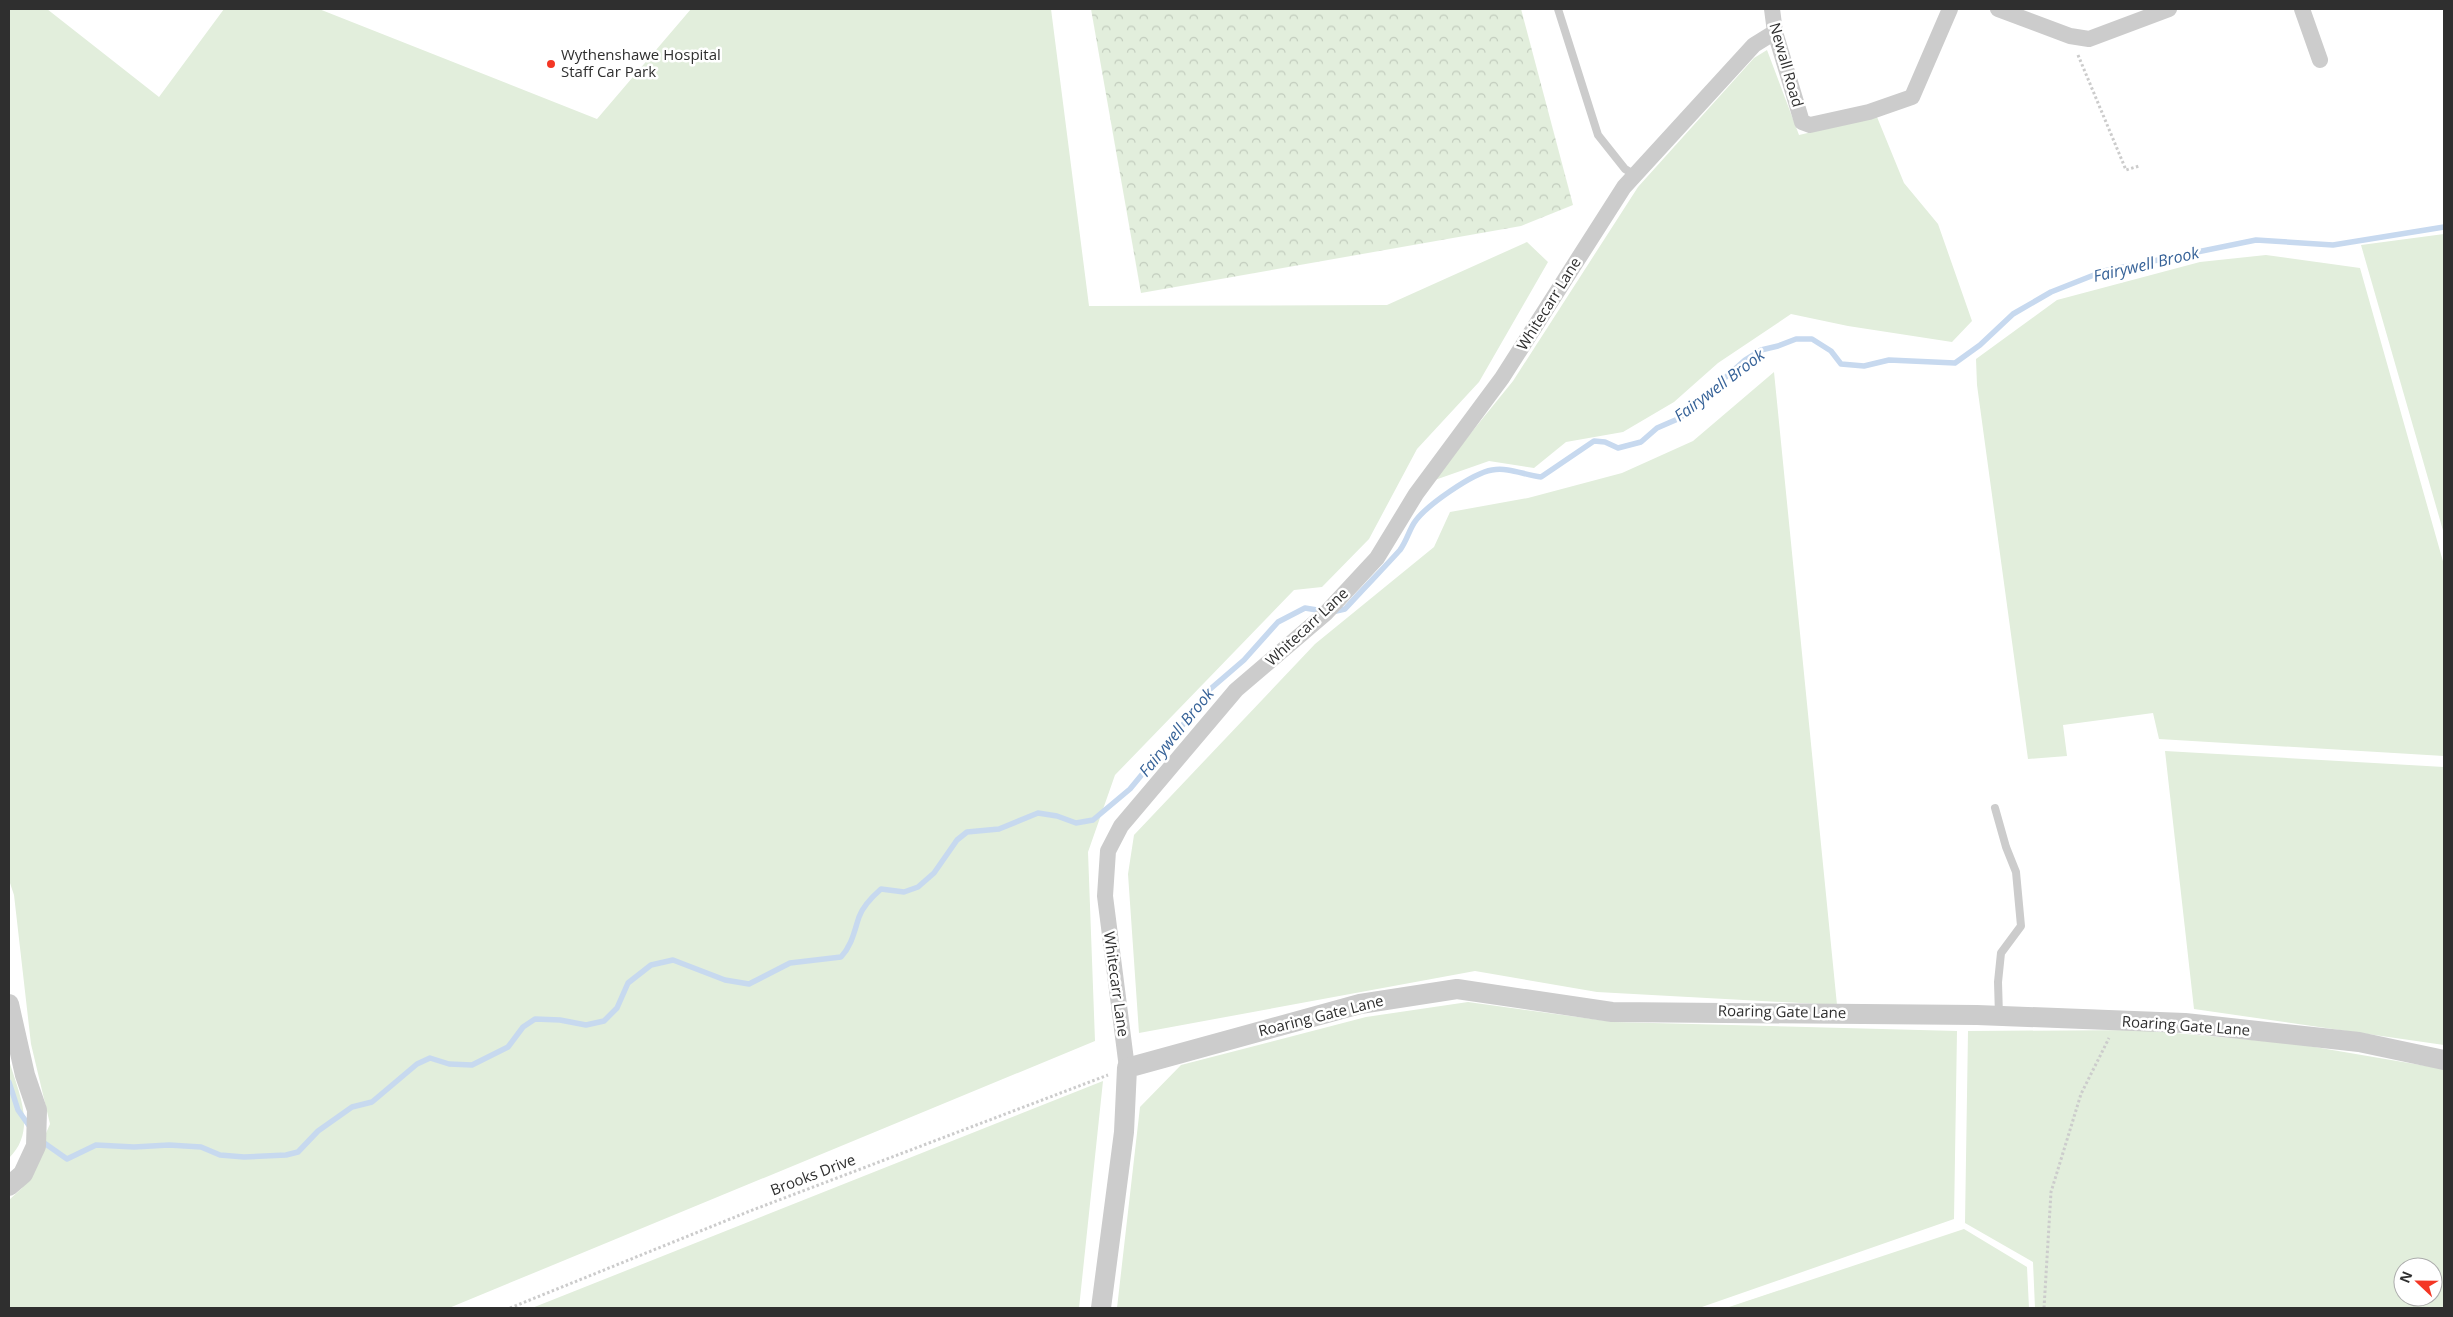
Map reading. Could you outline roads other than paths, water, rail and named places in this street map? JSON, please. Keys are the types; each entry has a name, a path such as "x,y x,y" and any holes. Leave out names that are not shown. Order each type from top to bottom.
{"street":[{"name":"Newall Road","path":"1772,9 1774,32 1802,122 1810,125 1868,112 1912,97 1950,9"},
{"path":"1998,9 2070,36 2088,39 2169,9"},
{"path":"2302,9 2320,60"},
{"name":"Whitecarr Lane","path":"1101,1308 1124,1132 1127,1068 1104,896 1108,852 1121,826 1236,690 1325,614 1377,558 1416,494 1502,378 1624,187 1754,45 1774,32"},
{"name":"Roaring Gate Lane","path":"1127,1068 1360,1004 1457,989 1612,1012 1999,1016 2186,1023 2359,1042 2444,1060"},
{"path":"9,1004 25,1075 37,1110 36,1146 23,1174 9,1186"}],"lane":[{"path":"1558,9 1598,135 1625,169 1635,175"},
{"path":"1996,808 2006,847 2016,872 2021,926 2001,953 1998,982 1999,1016"}],"waterway":[{"name":"Fairywell Brook","path":"1332,612 1345,609 1400,550 1414,523 1420,516 1450,491 1473,477 1498,469 1541,477 1594,441 1605,442 1618,448 1641,442 1657,428 1680,418 1745,360 1761,350 1796,339 1812,339 1831,351 1841,364 1864,366 1889,360 1955,363 1980,345 2013,314 2051,292 2104,271 2256,240 2333,245 2444,227"},
{"name":"Fairywell Brook","path":"40,1140 67,1159 96,1145 201,1147 220,1155 244,1157 286,1155 298,1152 318,1131 352,1107 372,1102 417,1064 430,1058 449,1064 472,1065 508,1047 523,1027 535,1019 560,1020 586,1025 604,1021 617,1008 628,983 651,965 673,960 725,980 749,984 790,963 841,957 850,943 861,913 881,889 904,892 918,887 934,873 957,840 967,832 999,829 1038,813 1057,816 1076,823 1093,820 1130,789 1208,691 1244,660 1278,622 1305,608 1323,611"},
{"name":"Fairywell Brook","path":"9,1082 18,1110 30,1127"}],"place":[{"name":"Wythenshawe Hospital Staff Car Park","path":"551,64"}]}
